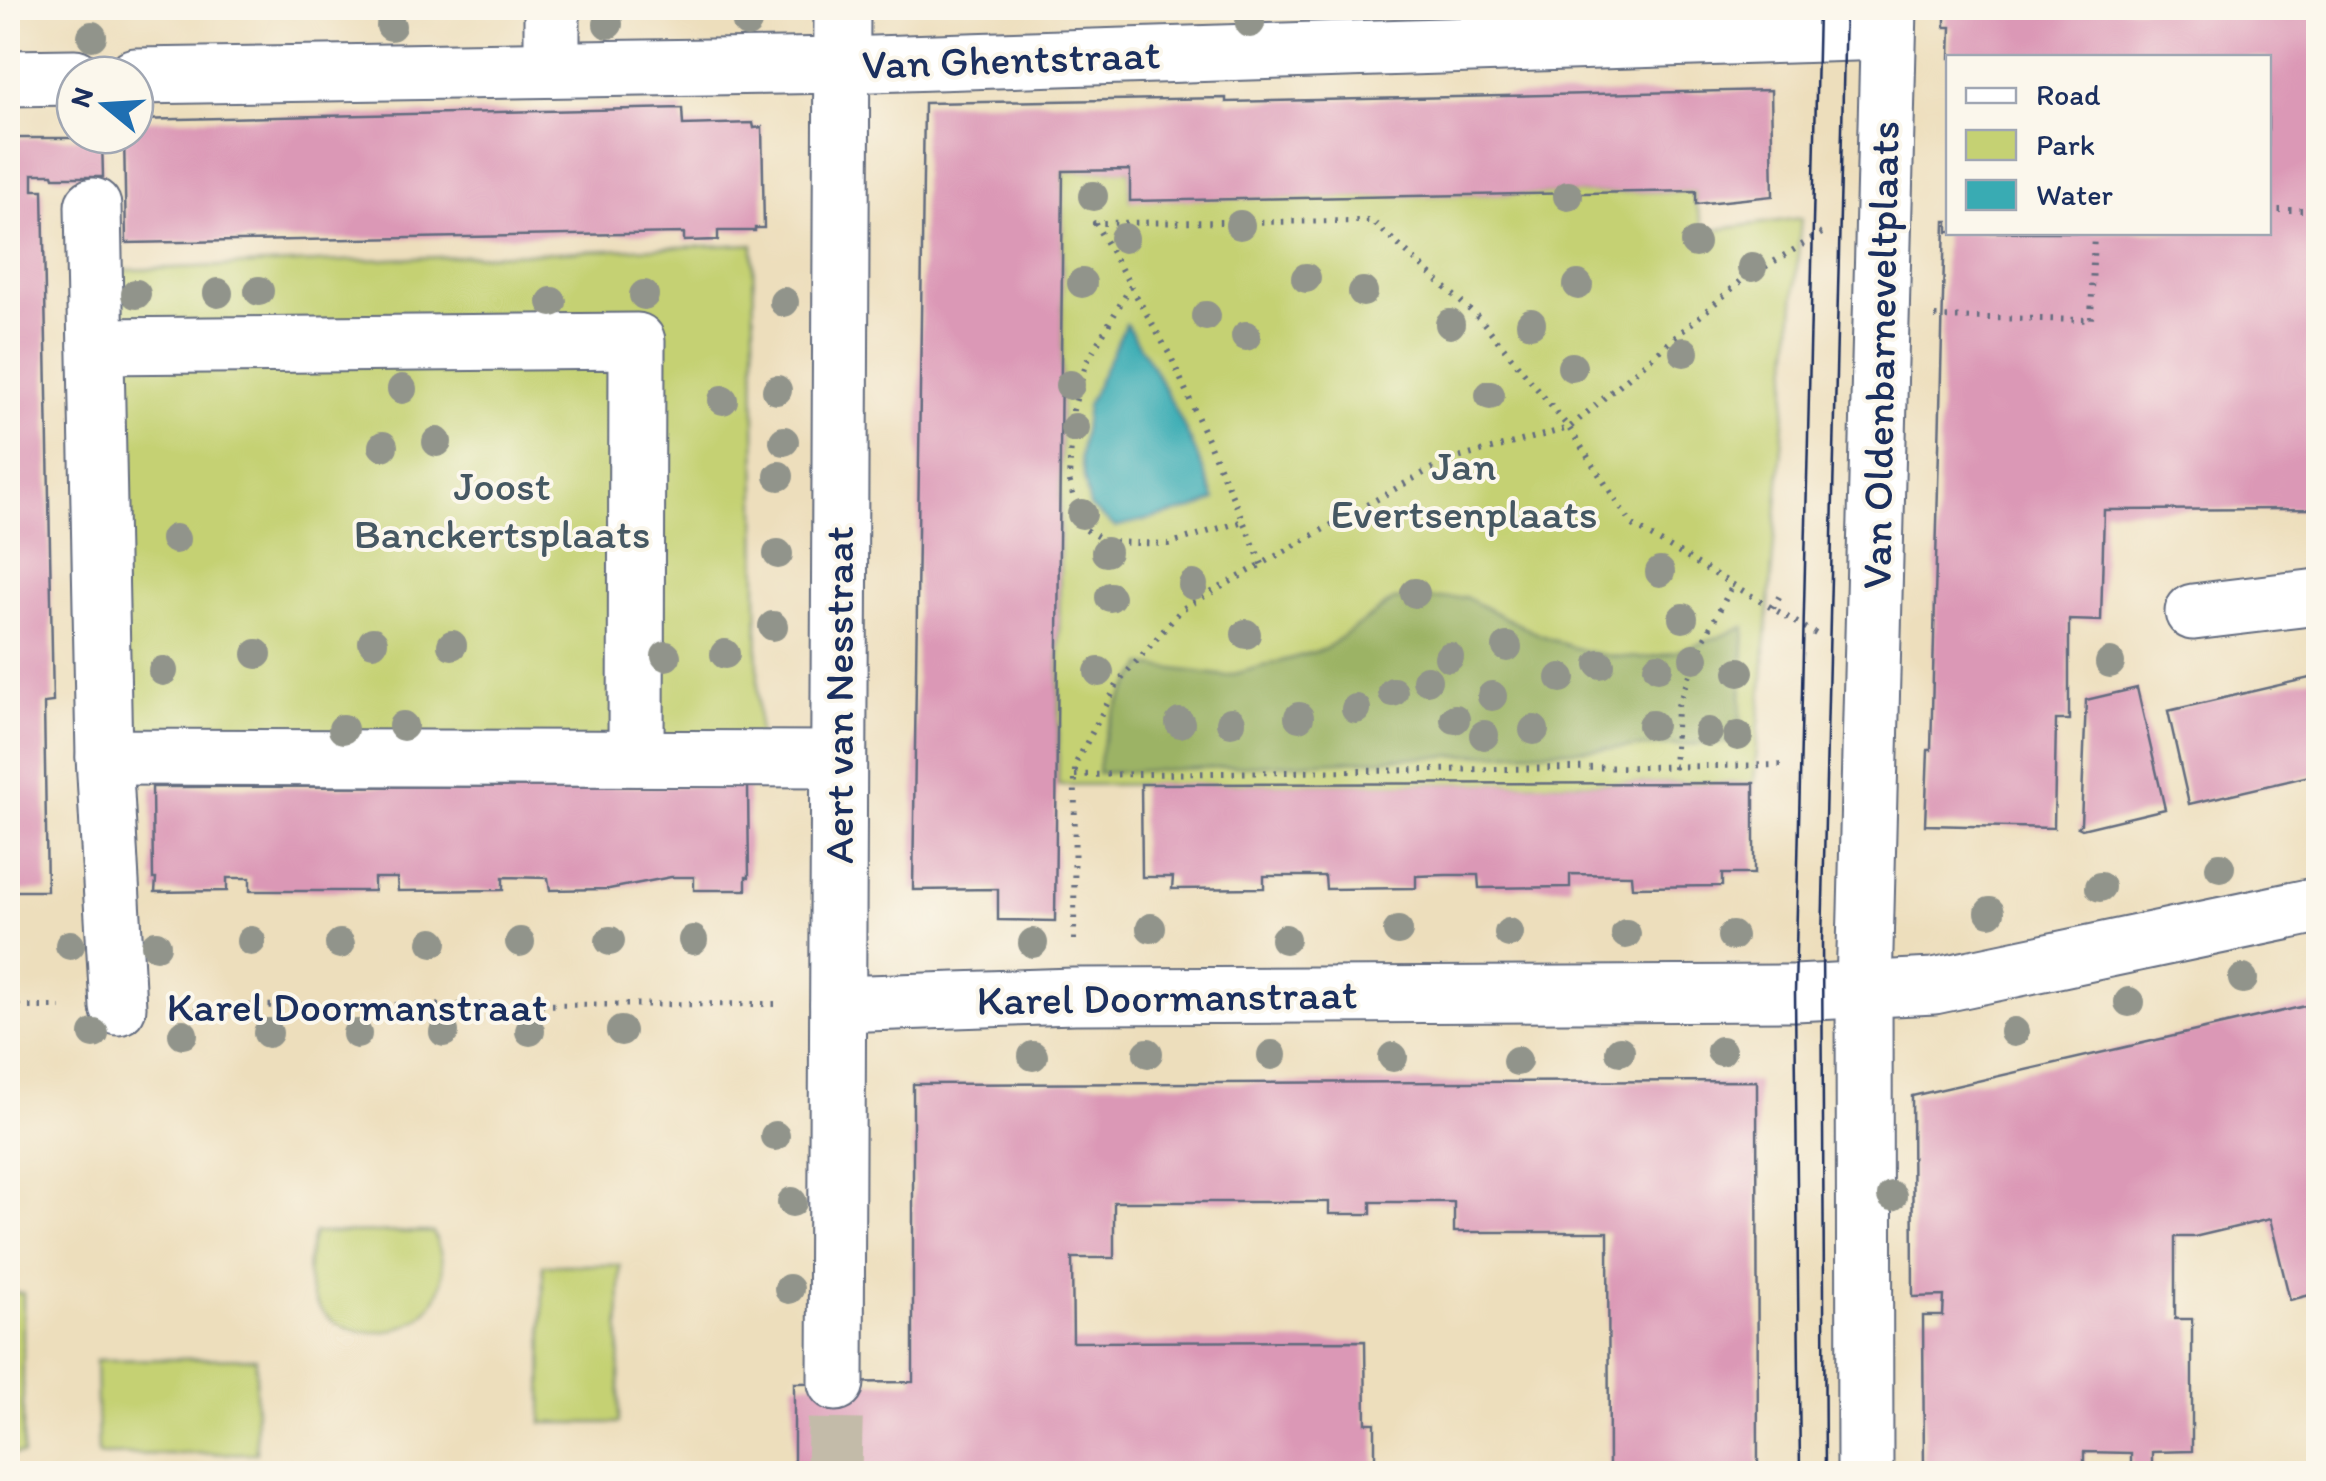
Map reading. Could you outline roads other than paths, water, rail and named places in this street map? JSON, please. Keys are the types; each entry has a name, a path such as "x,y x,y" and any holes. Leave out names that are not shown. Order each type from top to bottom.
{"street":[{"path":"552,8 552,69"},
{"name":"Aert van Nesstraat","path":"836,1383 842,8"},
{"name":"Van Ghentstraat","path":"155,76 842,65 1888,20"},
{"name":"Van Oldenbarneveltplaats","path":"1865,1474 1864,989 1888,20"},
{"path":"8,78 55,77"},
{"path":"93,206 104,757 118,1006"},
{"path":"96,346 637,341 636,758"},
{"path":"2193,612 2318,597"},
{"path":"104,757 838,759"},
{"name":"Karel Doormanstraat","path":"838,1004 1074,996 1795,993 1934,986 2318,905"}],"water":[{"path":"1126,324 1176,410 1215,500 1115,527 1090,507 1080,459 1087,405"}],"tunnel":[{"path":"834,1474 836,1383"}],"tram line":[{"path":"1800,1474 1795,993 1818,8"},
{"path":"1825,1474 1822,942 1845,8"}],"park label":[{"name":"Jan Evertsenplaats","path":"1464,489"},
{"name":"Joost Banckertsplaats","path":"502,509"}]}
